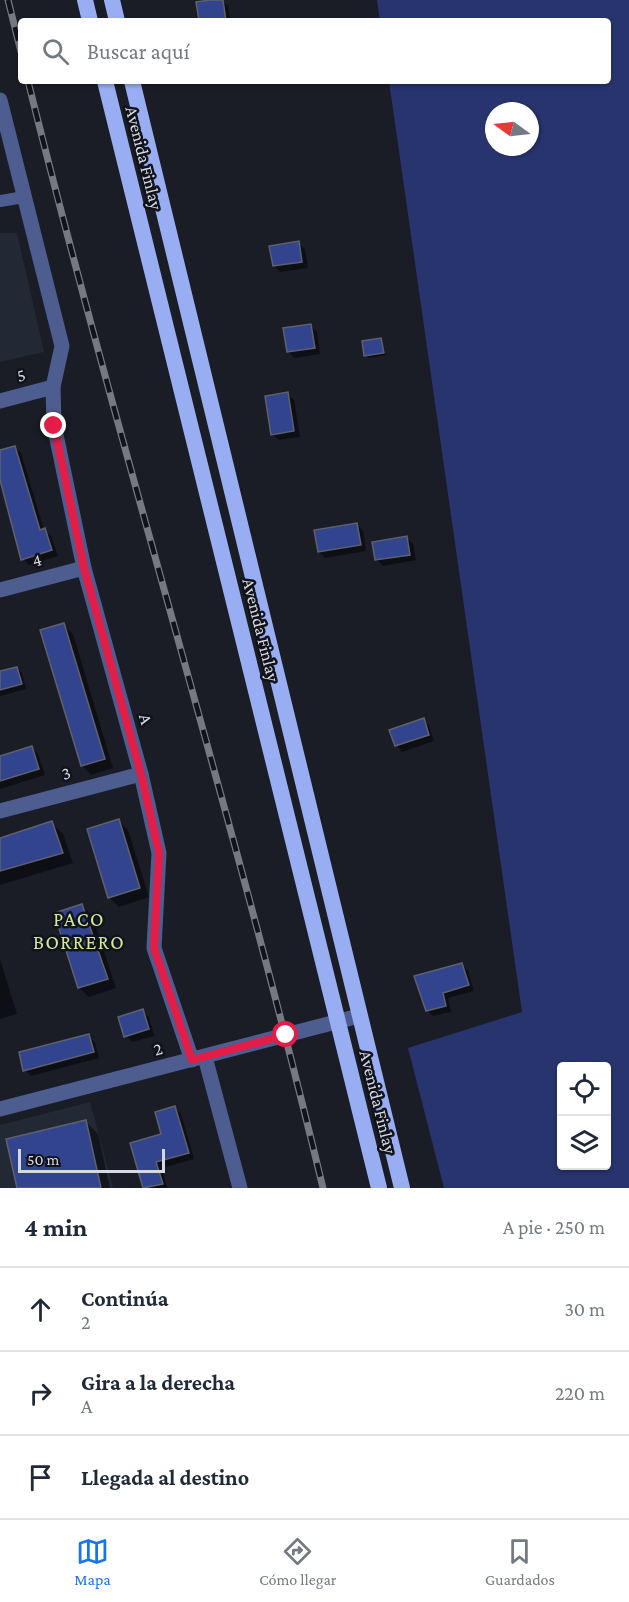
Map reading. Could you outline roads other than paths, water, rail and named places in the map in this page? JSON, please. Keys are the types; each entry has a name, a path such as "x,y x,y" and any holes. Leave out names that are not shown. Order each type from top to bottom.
{"highway":[{"path":"85,0 89,18"},
{"path":"112,0 116,18"},
{"name":"Avenida Finlay","path":"106,84 379,1188"},
{"name":"Avenida Finlay","path":"133,84 402,1188"}],"street":[{"name":"A","path":"0,100 62,346 53,387 54,426 84,568 141,774 159,853 154,948 199,1059 240,1188"},
{"name":"5","path":"0,401 53,387"},
{"name":"4","path":"0,590 84,568"},
{"name":"3","path":"0,811 141,774"},
{"name":"2","path":"0,1109 359,1016"}],"lane":[{"path":"0,201 24,197"}],"railway":[{"path":"8,0 18,40"},
{"path":"29,84 100,358 289,1049 323,1188"}],"district":[{"name":"PACO BORRERO","path":"79,930"}]}
